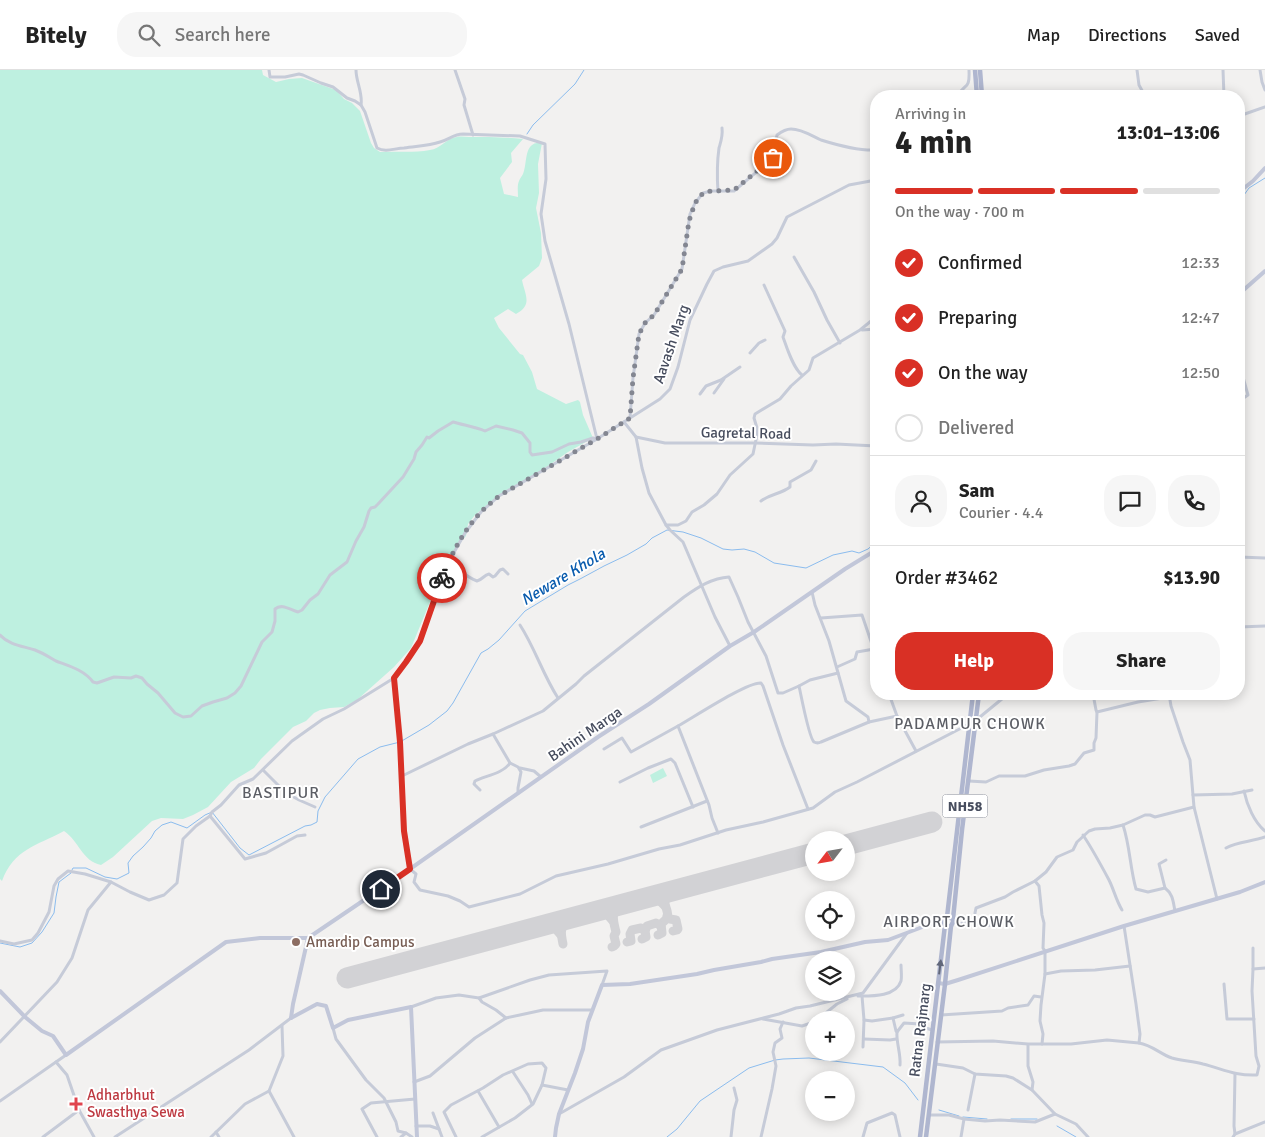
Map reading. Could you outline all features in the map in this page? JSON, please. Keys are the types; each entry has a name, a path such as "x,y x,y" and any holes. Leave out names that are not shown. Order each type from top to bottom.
{"main road":[{"path":"975,70 977,90"},
{"path":"980,70 982,90"},
{"name":"Ratna Rajmarg","path":"920,1137 944,922 972,700"},
{"name":"Ratna Rajmarg","path":"926,1137 978,700"},
{"path":"945,925 948,927 952,922 951,918 946,918"},
{"path":"926,1084 933,1086"},
{"path":"921,1128 928,1129"}],"street":[{"path":"0,635 4,639 33,649 72,667 88,676 93,682 97,683 114,677 131,678 136,676 142,678 163,698 175,713 182,717 191,716 202,706 227,698 235,693 262,642 272,632 276,607 280,606 298,612 302,610 318,594 327,578 347,562 371,508 374,508 403,477 416,452 427,437 429,438 453,422 485,431 496,426 522,433 530,443 530,452 532,454 552,452 569,444 593,438 597,439 545,241 541,214 546,178 545,144 532,138 520,136 458,134 444,142 394,150 380,150 376,148 365,112 361,106 333,87 308,76 299,74 285,77 270,77 268,70"},
{"path":"356,70 361,94 361,106"},
{"path":"455,70 465,99 464,106 473,134"},
{"path":"962,90 970,81 969,70"},
{"path":"1136,70 1142,90"},
{"path":"1223,70 1224,90"},
{"path":"1260,70 1265,90"},
{"path":"1245,114 1265,107"},
{"path":"718,192 718,167 723,138 722,128"},
{"path":"630,418 639,334 645,323 654,315 682,269 689,221 695,203 703,193 734,190 773,158 777,135 784,130 792,128 822,140 852,148 870,150"},
{"path":"1245,187 1265,168"},
{"name":"Aavash Marg","path":"394,678 420,641 448,563 472,522 481,512 499,496 597,439 660,399 670,389 678,367 690,320 714,271 748,261 772,244 787,217 849,185 870,181"},
{"path":"794,257 840,343"},
{"path":"1245,289 1265,271"},
{"path":"764,285 785,331 782,337 791,358 802,375"},
{"path":"666,525 684,523 692,512 713,498 730,475 753,454 756,428 754,418 756,414 780,399 809,370 813,358 840,343 870,322"},
{"path":"860,330 870,329"},
{"path":"750,353 759,343 765,340"},
{"path":"700,394 706,386 724,378 740,367"},
{"path":"714,393 724,378"},
{"path":"1245,384 1248,395 1245,397"},
{"path":"624,422 636,437 646,485 662,520 683,542 715,617 730,646"},
{"name":"Gagretal Road","path":"636,437 671,444 755,443 813,446 836,444 870,446"},
{"path":"761,501 766,497 786,490 790,487 790,482 811,470 816,461"},
{"name":"Bahini Marga","path":"308,938 519,794 730,646 754,632 870,554"},
{"path":"1245,557 1265,558"},
{"path":"448,563 466,576 477,581 482,580 489,574 493,577 500,570 508,574"},
{"path":"402,776 543,711 684,597 715,579 728,577 766,656 778,693 783,693 810,680 838,672"},
{"path":"812,592 837,667 846,701 868,717 869,722"},
{"path":"821,618 862,614 870,637"},
{"path":"520,625 529,639 546,678 558,698"},
{"path":"1245,627 1265,626"},
{"path":"837,667 855,659 857,652 870,650"},
{"path":"0,941 14,944 32,940 49,912 54,886 58,879 68,871 112,882 149,900 164,895 177,883 184,839 196,826 210,816 239,785 253,779 292,741 323,719 344,709 394,678 402,776 401,793 404,831 410,869 416,874 414,882 420,890 448,896 470,907 520,894 556,876 808,810 835,792 970,724 1001,700"},
{"path":"604,749 622,738 631,752 740,690 761,683 808,810"},
{"path":"799,686 809,733 814,742 829,740 869,722 897,716"},
{"path":"891,700 897,716 916,751"},
{"path":"969,781 986,782 999,776 1025,776 1074,764 1084,753 1094,750 1097,712 1094,700"},
{"path":"1097,712 1148,700"},
{"path":"1170,700 1190,760 1194,807 1217,899"},
{"path":"678,726 718,833"},
{"path":"493,734 510,763 518,768 534,771 541,777"},
{"path":"620,782 671,759 675,763 693,807"},
{"path":"480,790 474,784 475,781 501,771 509,766 510,763"},
{"path":"518,768 521,776 518,788 519,794"},
{"path":"263,770 285,792 315,807"},
{"path":"1193,795 1232,794 1252,790"},
{"path":"1244,791 1254,819 1265,831"},
{"path":"642,828 707,801"},
{"path":"992,925 983,926 978,924 975,920 976,908 1005,897 1035,881 1046,872 1057,857 1073,850 1077,842 1089,831 1123,825 1145,816 1155,817 1194,807"},
{"path":"210,816 245,859 266,853 297,836 305,835"},
{"path":"1123,825 1126,832 1136,889 1148,892 1165,888"},
{"path":"1083,835 1110,882 1122,910"},
{"path":"1226,848 1237,843 1249,842 1265,837"},
{"path":"1166,860 1159,864 1165,888 1173,898 1175,911"},
{"path":"1035,881 1040,886 1044,923 1045,974 1041,997 1040,1021 1043,1034 1042,1044"},
{"path":"0,1042 57,982 72,958 88,910 112,882"},
{"path":"938,983 945,984 1124,926 1240,892 1265,882"},
{"path":"602,985 630,984 697,974 866,942 888,940 946,918"},
{"path":"952,922 959,924 975,920"},
{"path":"933,923 945,925"},
{"path":"1124,926 1140,1043"},
{"path":"560,1114 624,1077 661,1050 717,1030 796,1008 863,993 907,933"},
{"path":"0,1101 226,942 260,938 308,938 291,1018"},
{"path":"931,1040 938,1042 993,1041 1028,1044 1071,1044 1107,1040 1140,1043 1171,1058 1202,1064 1235,1074 1257,1075 1259,1066 1256,1056 1252,991 1253,948"},
{"path":"828,1011 844,1000 862,996 875,996 893,991 901,981 902,965"},
{"path":"1045,974 1130,966"},
{"path":"1254,968 1265,968"},
{"path":"334,1028 348,1020 411,1007 436,998 460,995 479,998 549,975 608,971 588,1022 583,1049 560,1114 555,1134"},
{"path":"1224,984 1227,1019 1254,1019"},
{"path":"0,991 25,1017 42,1031 53,1036 66,1055"},
{"path":"862,996 864,1020 863,1047"},
{"path":"941,1016 1002,1011 1008,1008 1028,1005 1034,996 1041,997"},
{"path":"479,998 506,1018"},
{"path":"115,1137 249,1050 291,1018 317,1004 326,1006 336,1039 366,1080 384,1098 396,1122 398,1132 406,1133 412,1137"},
{"path":"411,1007 417,1137"},
{"path":"414,1082 430,1076 475,1038 506,1018 543,1010 592,1010"},
{"path":"864,1020 885,1020 903,1015"},
{"path":"762,1018 805,1025"},
{"path":"893,1018 896,1031 898,1032"},
{"path":"761,1137 776,1066 773,1052 775,1044 782,1038 780,1030 783,1022"},
{"path":"900,1065 900,1050 896,1039 904,1023 920,1024 932,1030"},
{"path":"211,1137 246,1104 269,1090 283,1056 282,1026"},
{"path":"864,1039 896,1039"},
{"path":"1028,1044 1028,1066 1033,1082 1032,1090"},
{"path":"56,1062 67,1075 79,1110 94,1137"},
{"path":"456,1137 444,1112 451,1105 503,1075 528,1064 542,1062 546,1068 542,1085 533,1104 515,1118 482,1137"},
{"path":"936,1064 963,1068 975,1074 1013,1078 1032,1090 1055,1114 1076,1124 1088,1137"},
{"path":"513,1072 533,1104"},
{"path":"968,1110 975,1074"},
{"path":"1235,1074 1234,1135 1265,1122"},
{"path":"542,1085 569,1090"},
{"path":"731,1137 737,1100 734,1088"},
{"path":"269,1090 290,1133 294,1137"},
{"path":"478,1091 499,1127"},
{"path":"377,1137 362,1109 371,1103 415,1099"},
{"path":"43,1137 79,1110"},
{"path":"433,1113 442,1137"},
{"path":"863,1137 867,1123 892,1113 896,1115 900,1137"},
{"path":"930,1116 949,1116 985,1121 1035,1122 1055,1114"},
{"path":"961,1137 964,1119"},
{"path":"416,1126 430,1126 439,1129"},
{"path":"216,1132 219,1137"},
{"path":"286,1137 290,1133"},
{"path":"401,1137 406,1133"}],"green space":[{"path":"0,70 262,70 263,75 276,82 302,78 336,90 344,99 352,103 360,111 371,143 380,152 430,150 437,148 450,139 458,137 523,139 511,153 512,162 500,178 504,194 518,197 518,183 523,174 527,153 532,145 542,143 538,164 539,193 536,208 541,233 542,258 539,266 522,280 526,295 525,307 516,314 508,309 494,318 499,328 520,354 523,355 532,372 537,389 566,404 578,400 580,402 583,415 593,438 498,496 475,515 468,524 466,536 446,563 411,648 394,667 357,700 344,707 320,710 314,713 306,721 293,727 254,768 231,782 208,807 183,819 161,818 152,821 113,857 101,865 89,859 64,831 35,845 20,855 7,870 2,881 0,879"},
{"path":"663,768 667,776 653,783 650,775"}],"waterway":[{"path":"527,134 533,125 575,84 584,70"},
{"name":"Neware Khola","path":"1245,194 1249,188 1265,178"},
{"name":"Neware Khola","path":"72,870 73,868 86,868 105,877 117,879 129,873 128,863 162,825 171,822 187,828 212,812 240,848 249,855 305,826 317,822 318,811 325,797 358,759 380,747 400,742 429,725 447,711 481,653 499,640 525,611 568,585 627,555 667,530 683,532 701,538 723,549 744,549 755,552 774,563 806,568 833,555 852,551 859,553 870,547"},
{"name":"Neware Khola","path":"0,943 20,947 32,943 42,932 54,913 59,882 71,873"},
{"path":"667,1137 677,1129 700,1101 749,1068 775,1060 809,1058 883,1067 905,1083 918,1100"},
{"path":"939,1110 959,1116"},
{"path":"963,1117 987,1119"},
{"path":"1011,1119 1037,1119"},
{"path":"1057,1126 1076,1137"}],"taxiway":[{"path":"658,935 662,933 661,924 668,914 666,899 674,891"},
{"path":"650,897 658,899 665,906"},
{"path":"612,947 616,944 614,913 622,904"},
{"path":"596,911 607,914 613,921"},
{"path":"667,916 670,919 676,920 678,929 673,931"},
{"path":"563,944 562,929 571,918"},
{"path":"642,939 646,937 645,931 647,926 656,923 661,926"},
{"path":"546,925 555,928 561,935"},
{"path":"627,942 631,941 630,934 632,930 641,928 645,931"}],"runway":[{"path":"855,843 932,822"},
{"path":"347,978 805,855"}],"way so far":[{"path":"442,578 448,563 472,522 489,504 499,496 630,418 639,334 645,323 654,315 682,269 690,214 695,203 703,193 734,190 773,158"}],"place":[{"name":"Amardip Campus","path":"296,942"},
{"name":"Adharbhut Swasthya Sewa","path":"76,1104"}],"district":[{"name":"PADAMPUR CHOWK","path":"970,724"},
{"name":"BASTIPUR","path":"281,793"},
{"name":"AIRPORT CHOWK","path":"949,922"}],"route":[{"path":"381,889 410,869 404,831 400,742 394,678 420,641 442,578"}]}
